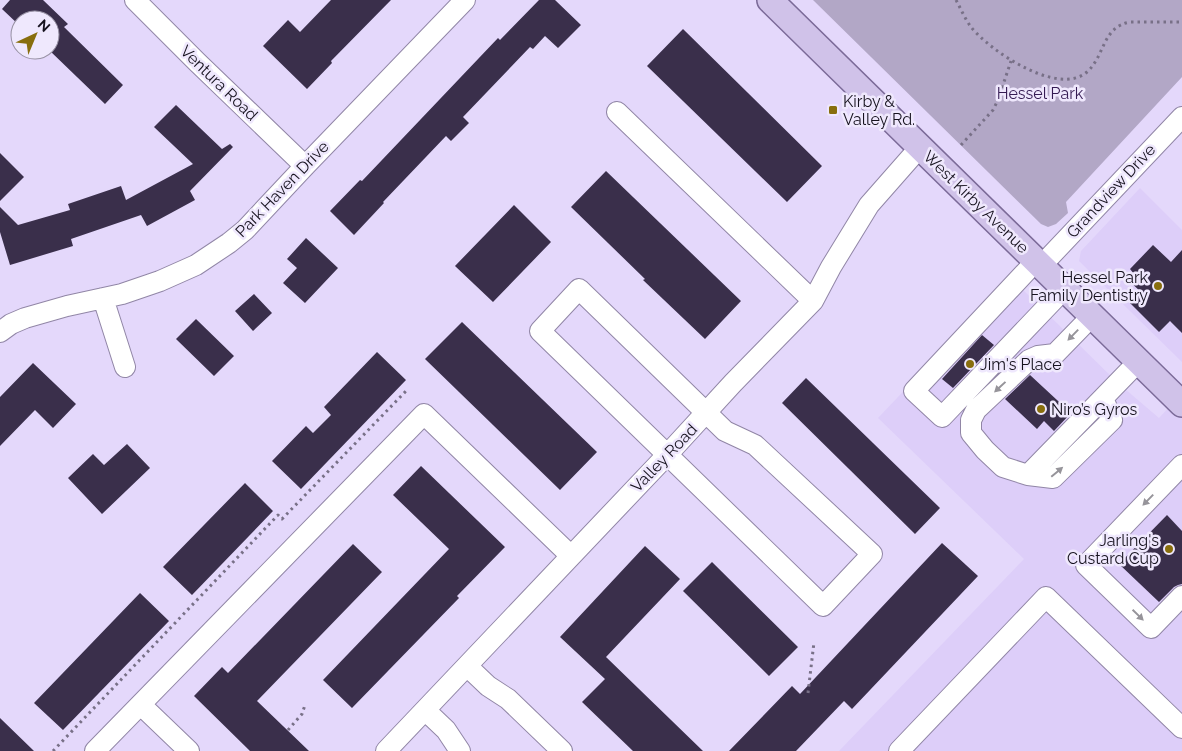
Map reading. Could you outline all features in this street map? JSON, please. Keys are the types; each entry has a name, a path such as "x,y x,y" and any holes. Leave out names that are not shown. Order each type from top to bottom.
{"main road":[{"name":"West Kirby Avenue","path":"770,0 1182,404"}],"street":[{"name":"Ventura Road","path":"135,0 304,166"},
{"name":"Park Haven Drive","path":"1,329 25,318 67,306 122,294 160,281 196,264 229,243 245,230 304,166 465,0"},
{"path":"617,112 813,301"},
{"name":"Grandview Drive","path":"1064,289 942,417 914,390 1182,117"},
{"name":"Valley Road","path":"386,751 733,383 813,301 831,266 869,205 920,147"},
{"path":"579,289 725,431 755,445 872,554 824,606 667,455 540,331 579,289"},
{"path":"103,298 125,366"},
{"path":"1092,316 1054,354 1038,356 1029,360 976,410 972,420 971,433 985,450 1003,467 1028,476 1053,478 1112,420 1103,398 1138,362"},
{"path":"95,751 424,414 570,556"},
{"path":"1182,465 1086,565 1151,628 1182,596"},
{"path":"899,751 1046,598 1182,728"},
{"path":"467,666 488,686 508,699 562,751"},
{"path":"141,705 189,751"},
{"path":"425,710 446,730 460,751"}],"path":[{"path":"956,0 971,27 995,50 1011,61 1042,74 1064,80 1071,80 1087,72 1112,31 1124,23 1182,22"},
{"path":"961,145 993,110 1011,61"},
{"path":"53,751 278,515 282,519 407,390"},
{"path":"808,693 814,642"},
{"path":"288,730 302,714 305,705"}],"shaded area":[{"path":"1140,188 1182,230 1182,362 1079,261 1081,251"},
{"path":"1011,278 1118,383 1159,418 1182,393 1182,751 839,751 1024,559 878,418"}],"green space":[{"name":"Hessel Park","path":"813,0 1182,0 1182,77 1066,202 1068,213 1056,224 1048,227 1041,224"}],"building":[{"path":"10,0 43,0 53,10 10,10 10,17 2,9"},
{"path":"331,0 391,0 331,61 332,63 307,89 263,46 288,20 300,32"},
{"path":"539,0 555,0 581,25 558,48 545,36 533,49 530,47 463,117 469,123 451,141 446,136 354,235 330,211 360,180 362,181 498,38 500,40"},
{"path":"60,16 68,24 64,27 123,85 105,104 59,60"},
{"path":"683,29 822,166 787,202 647,66"},
{"path":"176,105 222,149 230,144 233,147 190,191 195,200 147,226 141,215 71,239 73,246 10,265 0,232 0,207 18,225 70,210 68,204 121,186 126,200 193,164 154,127"},
{"path":"0,153 24,177 0,201"},
{"path":"606,171 741,301 705,339 571,207"},
{"path":"514,205 551,242 493,302 455,266"},
{"path":"306,238 338,268 305,303 283,283 297,268 287,259"},
{"name":"Hessel Park Family Dentistry","path":"1153,245 1171,262 1182,250 1182,333 1170,321 1159,332 1130,303 1141,292 1128,280 1134,274 1130,269"},
{"path":"254,294 272,313 253,331 235,311"},
{"path":"196,319 234,356 214,376 176,339"},
{"path":"462,322 597,452 560,490 425,359"},
{"path":"982,335 994,345 953,388 942,379"},
{"path":"377,352 406,380 301,489 272,461 306,426 313,433 331,415 324,407"},
{"path":"33,363 76,404 53,428 35,410 0,446 0,397"},
{"name":"Niro’s Gyros","path":"1030,375 1071,413 1054,431 1044,421 1037,429 1005,399"},
{"path":"806,378 940,508 915,534 782,403"},
{"path":"127,444 150,468 102,514 68,478 93,454 104,465"},
{"path":"421,466 505,547 457,596 459,598 352,708 323,680 449,549 393,495"},
{"path":"245,483 273,511 192,595 163,567"},
{"path":"1167,515 1182,531 1182,584 1174,587 1159,602 1119,564"},
{"path":"942,543 978,576 852,709 844,701 796,751 729,751 792,686 800,694"},
{"path":"353,544 382,572 257,701 309,751 250,751 194,696 222,667 228,673"},
{"path":"645,546 680,579 606,657 703,751 633,751 582,702 605,679 560,637"},
{"path":"712,562 798,647 769,676 683,591"},
{"path":"140,593 169,621 63,730 34,703"},
{"path":"0,718 34,751 0,751"}],"place":[{"name":"Kirby & Valley Rd.","path":"833,110"},
{"name":"Hessel Park Family Dentistry","path":"1158,286"},
{"name":"Jim's Place","path":"970,364"},
{"name":"Niro’s Gyros","path":"1041,409"},
{"name":"Jarling's Custard Cup","path":"1169,549"}]}
